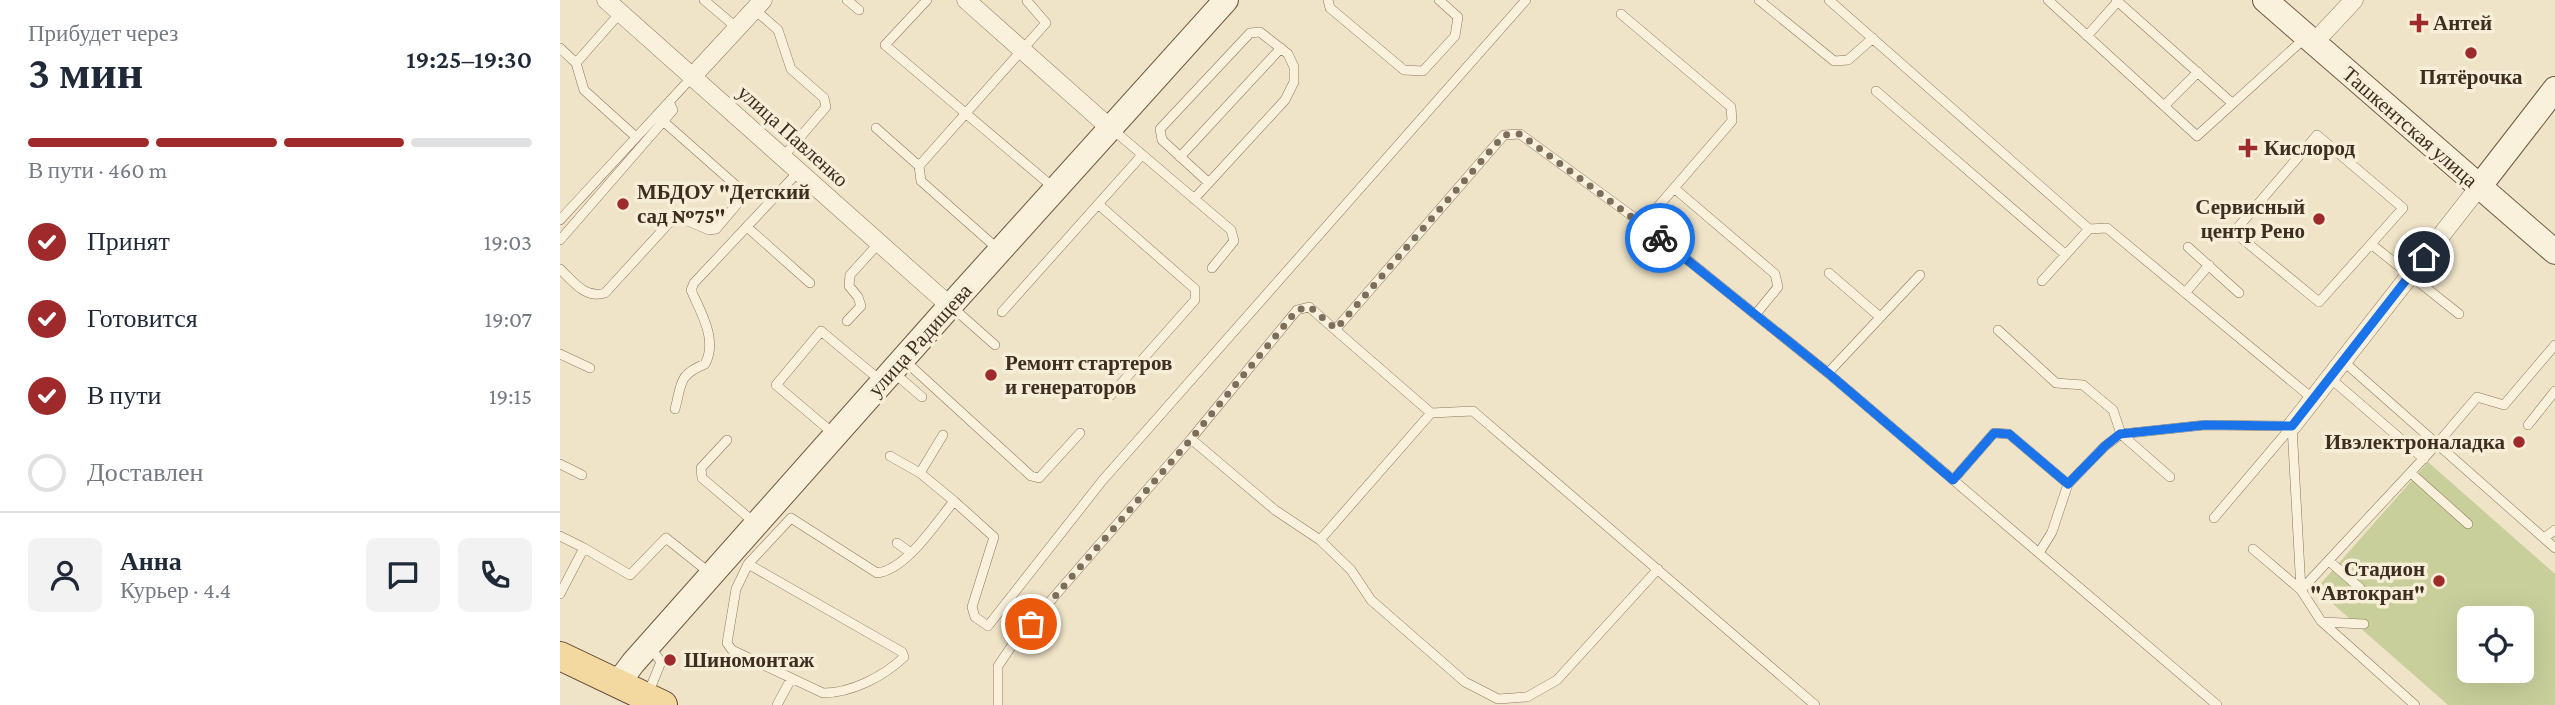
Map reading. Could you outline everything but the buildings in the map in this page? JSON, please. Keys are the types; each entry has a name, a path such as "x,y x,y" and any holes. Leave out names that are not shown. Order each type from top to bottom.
{"main road":[{"path":"560,656 618,683 657,694"}],"street":[{"path":"966,0 1110,128"},
{"name":"улица Радищева","path":"618,683 757,524 782,511 835,436 1226,0"},
{"name":"Ташкентская улица","path":"2265,0 2315,38 2483,181 2555,234"},
{"name":"Ташкентская улица","path":"2286,0 2315,38"},
{"path":"2315,38 2354,0"},
{"name":"улица Павленко","path":"613,4 950,306"},
{"path":"692,77 759,5"},
{"path":"2292,426 2555,89"},
{"name":"Ташкентская улица","path":"2483,181 2555,252"}],"lane":[{"path":"704,0 737,28"},
{"path":"847,0 859,10"},
{"path":"927,0 886,45 1055,189"},
{"path":"1328,0 1330,8 1404,70 1423,71 1455,36 1458,17 1439,0"},
{"path":"890,456 920,473 994,537 972,607 975,617 988,626 1102,481 1526,0"},
{"path":"1759,0 1835,61 1848,60 1873,38"},
{"path":"1829,0 2089,229 2107,228 2314,399"},
{"path":"2048,0 2197,136 2232,103 2315,38"},
{"path":"919,166 1024,51 1046,23 1027,1"},
{"path":"2087,36 2117,1 2232,103"},
{"path":"576,63 613,4"},
{"path":"759,5 778,30 791,69 824,98 826,107 783,157"},
{"path":"1621,14 1731,107 1732,121 1643,225"},
{"path":"1194,199 1209,183 1285,100 1294,82 1294,67 1287,54 1261,32 1250,33 1160,129 1162,140 1209,183"},
{"path":"560,48 576,63 584,90 636,137"},
{"path":"1180,157 1281,48"},
{"path":"2165,105 2198,72"},
{"path":"560,220 692,77"},
{"path":"1876,91 2066,255"},
{"path":"560,240 673,110 669,103"},
{"path":"560,269 588,295 605,293 669,223 681,218 709,230 716,229 743,197 740,189 663,121"},
{"path":"876,128 919,166 921,181 1000,251"},
{"path":"1110,128 1231,230 1234,241 1212,268"},
{"path":"1336,329 1504,135 1520,134 1643,225 1828,373 2217,705"},
{"path":"2317,135 2403,208 2371,244 2319,302 2234,232 2317,135"},
{"path":"1002,313 1142,155"},
{"path":"675,409 684,376 689,370 705,364 708,358 710,337 691,290 694,284 799,171"},
{"path":"1674,188 1775,274 1778,286 1755,315"},
{"path":"1098,204 1195,289 1195,300 1111,395"},
{"path":"747,227 810,283"},
{"path":"2042,281 2089,229"},
{"path":"847,321 861,306 849,286 850,275 879,243"},
{"path":"2371,244 2459,314"},
{"path":"2189,247 2239,293"},
{"path":"2185,293 2209,265"},
{"path":"1829,273 1880,317"},
{"path":"1828,373 1920,275"},
{"path":"950,306 995,345"},
{"path":"998,705 998,666 1013,644 1191,439 1297,310 1310,307 1431,413 1473,411 1815,705"},
{"path":"1998,330 2056,383 2083,385 2113,410 2120,434 2171,477"},
{"path":"835,436 776,385 821,331 892,371 1031,476 1039,478 1080,433"},
{"path":"2301,590 2424,459 2477,397 2504,405 2555,345"},
{"path":"560,354 590,368"},
{"path":"2343,361 2555,548"},
{"path":"892,371 922,397"},
{"path":"2330,378 2424,459"},
{"path":"2528,425 2555,391"},
{"path":"1320,540 1431,413"},
{"path":"2039,553 2052,531 2068,484 2120,434 2205,425 2292,426"},
{"path":"2214,518 2292,426"},
{"path":"2292,426 2301,590"},
{"path":"1953,480 1994,433 2009,434 2068,484"},
{"path":"920,473 943,435"},
{"path":"1191,439 1275,510 1320,540 1351,570 1371,600 1465,682 1498,699 1527,698 1557,680 1658,569"},
{"path":"727,440 701,468 702,478 757,524"},
{"path":"560,464 582,475"},
{"path":"2410,473 2468,524"},
{"path":"748,564 902,652 904,657 861,685 839,693 823,693 790,679 732,650 727,643 736,589 748,564 782,511 877,573 887,572 912,553 954,501"},
{"path":"2544,538 2555,530"},
{"path":"560,536 630,575 666,538 712,575"},
{"path":"897,543 912,553"},
{"path":"560,594 584,548"},
{"path":"2253,549 2301,590 2321,621 2415,705"},
{"path":"2329,561 2360,588"},
{"path":"2321,621 2364,624"},
{"path":"645,649 656,655 661,662 657,694"},
{"path":"777,705 790,679"}],"green space":[{"name":"Стадион \"Автокран\"","path":"2428,462 2555,574 2555,705 2448,705 2316,589"}],"way so far":[{"path":"1031,624 1191,439 1297,310 1310,307 1336,329 1504,135 1520,134 1660,238"}],"place":[{"name":"Антей","path":"2419,23"},
{"name":"Пятёрочка","path":"2471,53"},
{"name":"Кислород","path":"2248,148"},
{"name":"МБДОУ \"Детский сад №75\"","path":"623,204"},
{"name":"Сервисный центр Рено","path":"2319,219"},
{"name":"Ремонт стартеров и генераторов","path":"991,375"},
{"name":"Ивэлектроналадка","path":"2519,442"},
{"name":"Стадион \"Автокран\"","path":"2439,581"},
{"name":"Шиномонтаж","path":"670,660"}],"route":[{"path":"1660,238 1828,373 1953,480 1994,433 2009,434 2068,484 2120,434 2205,425 2292,426 2424,257"}]}
